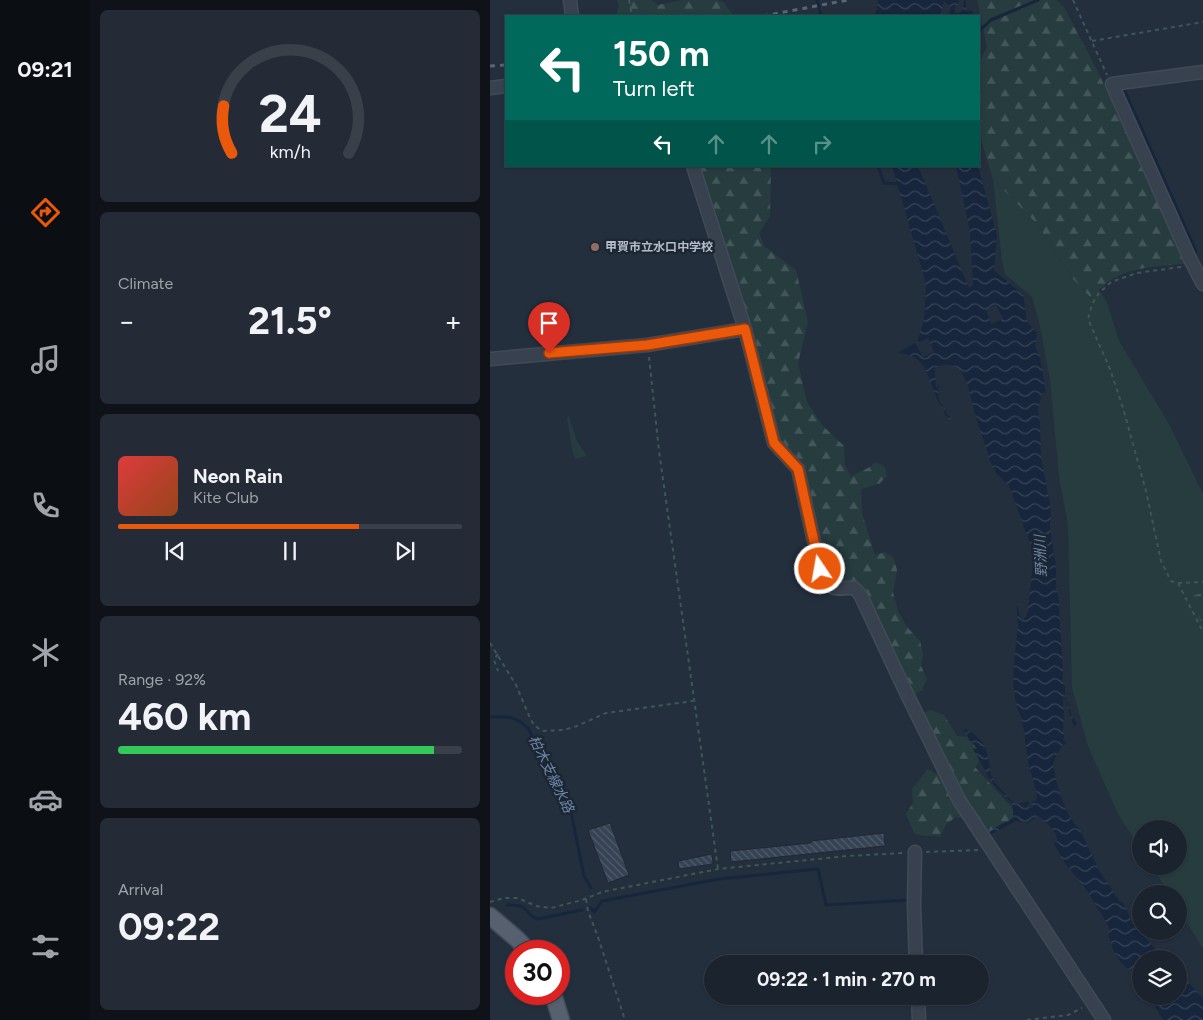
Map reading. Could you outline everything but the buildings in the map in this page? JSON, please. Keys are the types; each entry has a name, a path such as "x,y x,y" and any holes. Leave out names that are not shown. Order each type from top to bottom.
{"main road":[{"path":"490,916 518,940"},
{"path":"556,1005 560,1020"}],"street":[{"path":"570,0 572,15"},
{"path":"1203,72 1112,84 1203,284"},
{"path":"490,88 505,86"},
{"path":"693,167 745,329 774,443 798,469 825,584 834,588 854,588 860,594 902,686 959,800 1104,1020"},
{"path":"490,358 647,345 745,329"},
{"path":"915,852 916,955"},
{"path":"918,1005 919,1020"}],"path":[{"path":"629,0 632,15"},
{"path":"1073,0 1112,84"},
{"path":"1092,41 1203,22"},
{"path":"1194,266 1137,273 1111,282 1099,293 1092,304 1088,320 1110,369 1123,408 1146,491 1160,561 1171,580 1178,582 1203,582"},
{"path":"647,345 659,451 718,869"},
{"path":"1178,582 1203,632"},
{"path":"490,643 516,685 534,725 542,731 564,730 606,713 693,701"},
{"path":"498,654 494,660 498,671"},
{"path":"490,902 511,897 543,908 561,907 602,892 718,869 847,856 992,849"},
{"path":"586,898 588,911 625,1020"},
{"path":"1027,1020 1068,1015 1092,1002"}],"green space":[{"path":"617,0 651,0 658,5 682,0 718,0 723,2 733,15 616,15 619,5"},
{"path":"977,0 1056,0 1064,7 1097,70 1188,263 1135,270 1123,274 1101,288 1092,299 1074,280 1036,223 993,179 980,136 980,61 987,47"},
{"path":"691,167 771,167 770,216 759,233 764,246 796,270 808,322 798,363 807,402 823,426 844,446 845,465 851,476 876,462 885,467 887,476 879,484 861,489 862,513 875,555 885,552 893,557 897,570 893,592 898,611 907,627 920,641 923,654 921,666 927,679 922,690 913,696 860,596 838,596 826,592 804,494 798,491 791,468 780,460 769,415"},
{"path":"993,179 1036,223 1074,280 1092,299 1098,289 1107,302 1119,341 1168,422 1203,494 1203,949 1187,922 1187,885 1164,885 1157,875 1187,875 1187,820 1132,820 1132,836 1118,814 1088,746 1072,688 1068,525 1059,477 1050,380 1040,326 1032,297 1005,274"},
{"path":"569,416 577,441 587,456 575,459 567,417"},
{"path":"1203,593 1203,627 1191,596"},
{"path":"930,710 944,715 957,736 970,737 983,756 975,767 1013,809 1013,820 1001,825 998,832 980,830 973,820 956,817 946,824 940,837 914,833 906,814 913,803 912,789 928,769 936,774 941,773 919,715"}],"water":[{"path":"878,0 959,0 958,6 955,6 955,13 958,14 962,11 964,0 966,0 966,11 959,15 948,15 951,7 944,1 940,15 875,15"},
{"name":"野洲川","path":"892,167 918,167 969,288 973,285 970,232 956,167 978,167 997,235 994,270 1021,293 1023,292 1027,322 1037,333 1035,346 1040,357 1046,393 1042,392 1038,411 1041,456 1051,510 1050,528 1056,566 1056,590 1058,591 1063,671 1062,681 1065,684 1065,696 1072,716 1077,723 1074,727 1065,699 1063,699 1063,732 1065,734 1063,740 1066,741 1065,746 1062,744 1054,762 1055,777 1065,807 1079,828 1099,870 1120,902 1123,902 1132,922 1132,940 1147,940 1158,950 1132,950 1132,971 1127,968 1116,955 1109,938 1109,927 1086,889 1064,862 1053,842 1057,842 1057,837 1051,827 1038,816 1028,823 1016,821 990,835 988,832 1014,817 1012,803 993,784 973,749 977,749 976,747 965,735 964,729 968,730 967,734 971,731 984,744 991,776 1014,803 1018,804 1029,801 1029,807 1031,808 1034,806 1032,801 1036,801 1037,794 1028,763 1024,731 1016,705 1013,681 1018,627 1016,599 1021,621 1026,617 1028,610 1033,562 1030,543 1009,486 992,466 962,373 957,368 949,365 941,365 935,369 936,388 939,384 939,400 951,418 949,422 949,418 945,415 944,409 938,401 923,366 909,355 897,353 915,343 923,357 934,352 928,338 917,343 924,319 926,284","holes":["996,305 1003,319 991,324 986,310"]},
{"path":"1187,981 1203,998 1203,1020 1163,1020 1154,1005 1187,1005"}],"waterway":[{"path":"817,0 821,15"},
{"path":"980,30 991,20 1038,0"},
{"path":"956,15 971,12 972,15"},
{"path":"1125,91 1196,251"},
{"path":"878,167 884,183 901,184"},
{"name":"柏木支線水路","path":"490,717 511,718 528,728 570,807 584,876 591,888"},
{"path":"591,908 594,912 602,901 719,879 818,869 826,905 909,899"},
{"path":"507,905 521,906 530,915 538,919 582,910"}],"railway":[{"path":"768,15 848,0"},
{"path":"490,66 505,65"}],"place":[{"name":"甲賀市立水口中学校","path":"595,247"}],"route":[{"path":"549,353 647,345 745,329 774,443 798,469 820,569"}]}
